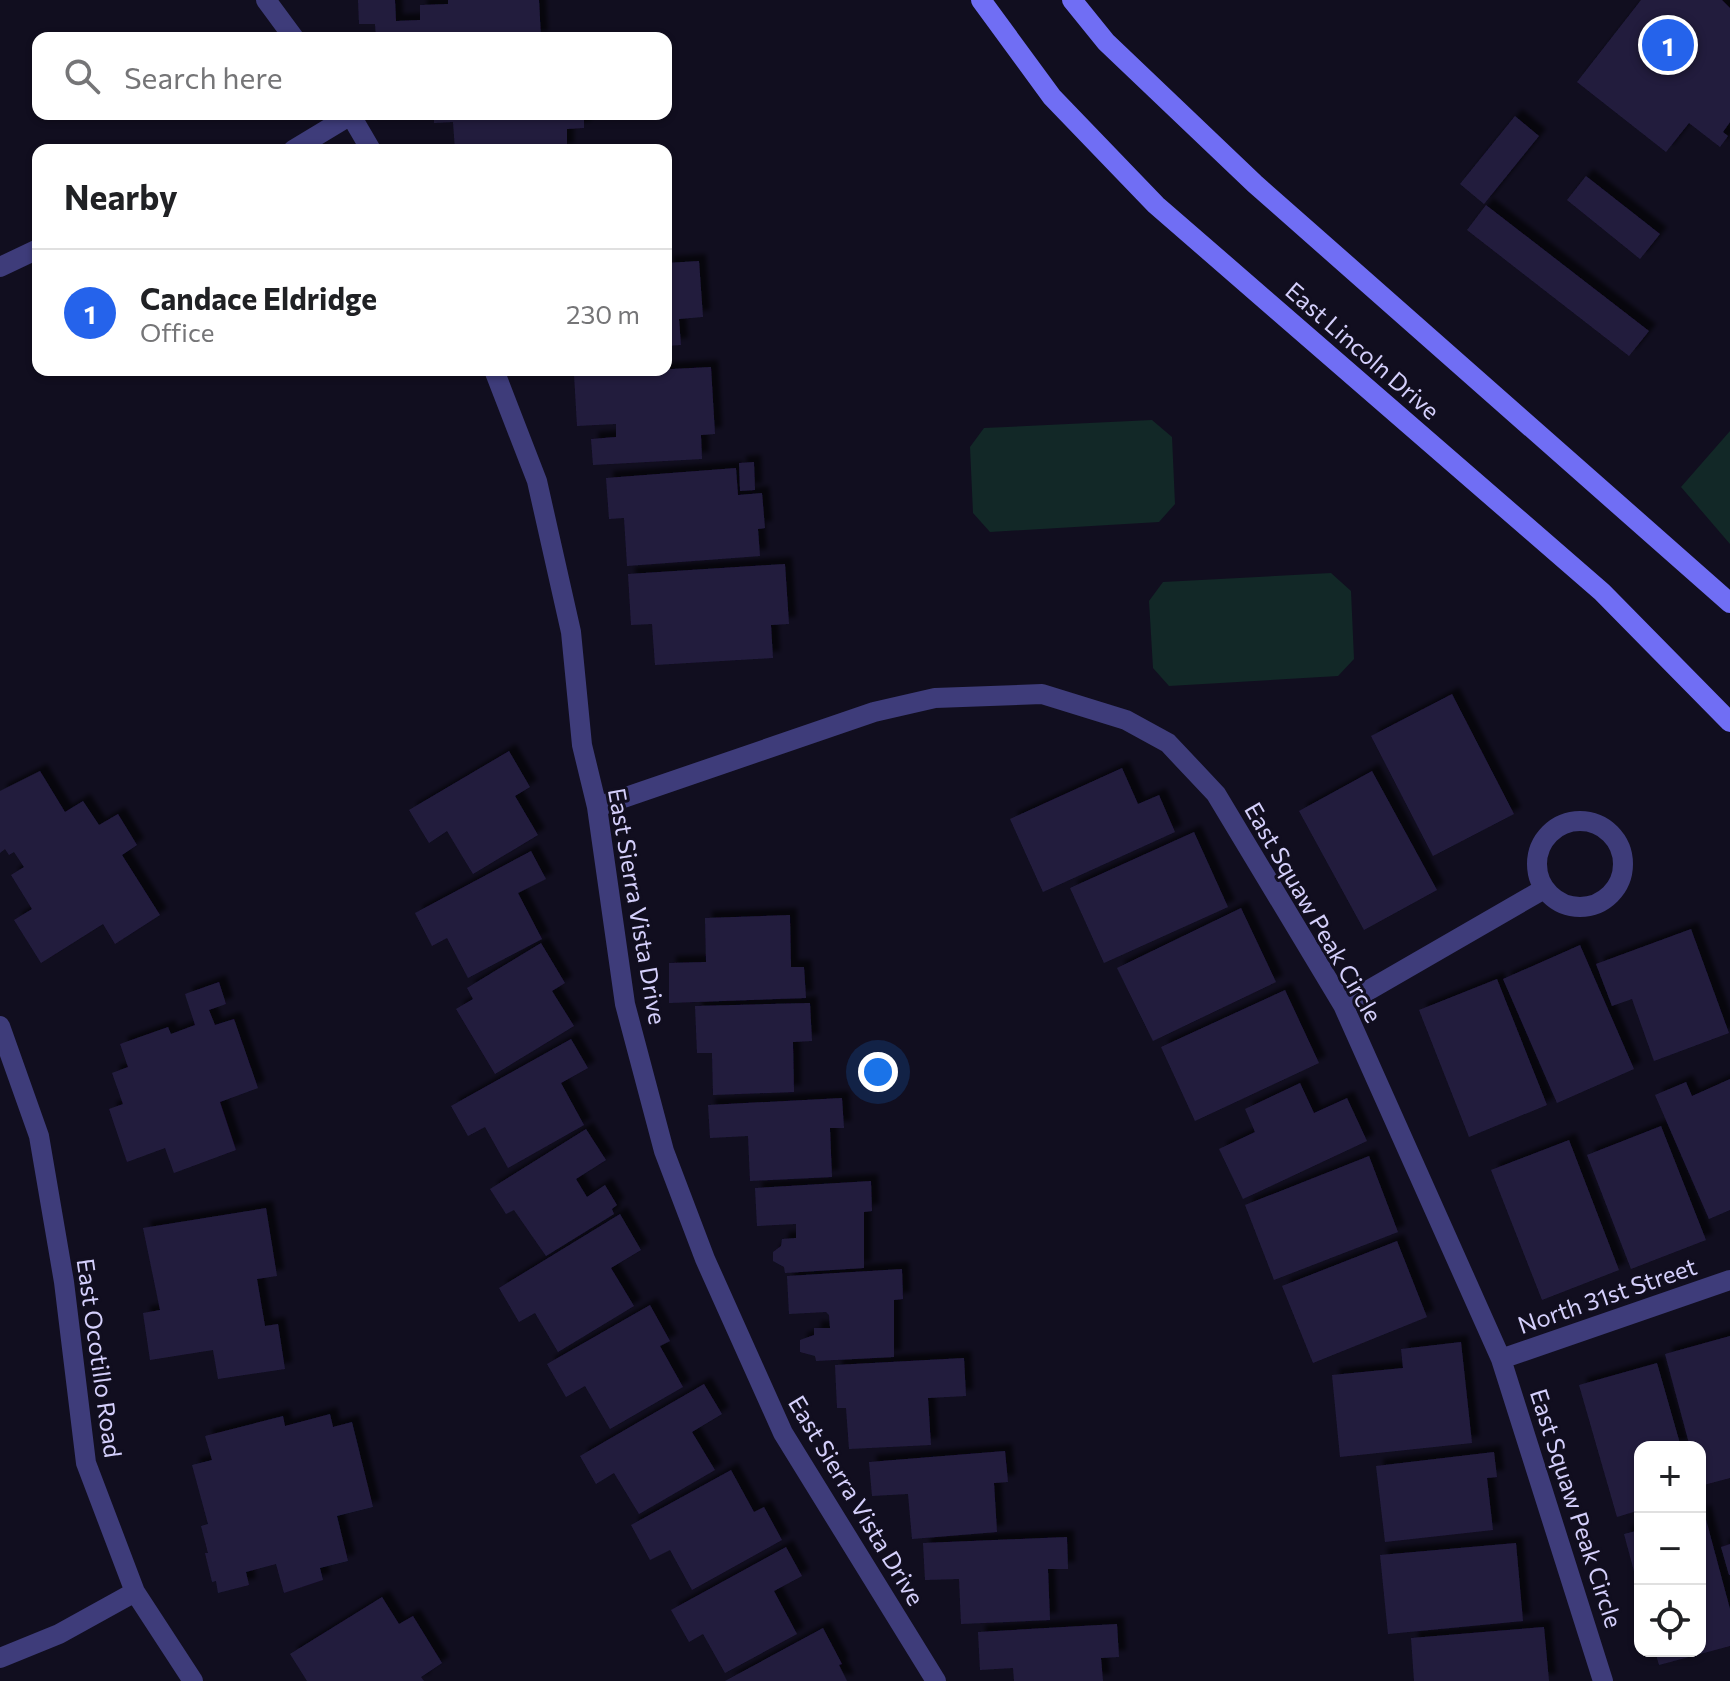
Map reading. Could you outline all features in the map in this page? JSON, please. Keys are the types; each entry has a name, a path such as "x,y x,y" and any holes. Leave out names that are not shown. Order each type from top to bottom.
{"main road":[{"name":"East Lincoln Drive","path":"981,0 1052,97 1156,205 1602,592 1730,722"},
{"path":"1072,0 1106,42 1255,184 1730,603"}],"street":[{"path":"266,0 290,32"},
{"path":"302,144 340,120"},
{"path":"354,120 368,144"},
{"path":"0,267 32,252"},
{"name":"East Sierra Vista Drive","path":"496,376 537,481 571,632 582,745 597,807 625,1004 664,1151 705,1259 783,1433 936,1681"},
{"name":"East Squaw Peak Circle","path":"597,807 874,712 935,698 1042,694 1126,720 1168,743 1216,794 1343,1005 1501,1359 1603,1681"},
{"path":"1575,820 1604,827 1615,838 1624,864 1615,890 1605,899 1579,908 1554,899 1544,889 1536,861 1549,833 1575,820"},
{"path":"1343,1005 1544,889"},
{"name":"East Ocotillo Road","path":"0,1026 39,1136 64,1282 86,1463 135,1592 193,1681"},
{"name":"North 31st Street","path":"1501,1359 1730,1280"},
{"path":"0,1658 59,1634 135,1592"}],"green space":[{"path":"1152,420 1172,437 1175,504 1159,522 990,532 973,513 970,447 984,428"},
{"path":"1730,431 1730,544 1681,487"},
{"path":"1331,573 1351,591 1354,659 1338,676 1169,686 1153,668 1149,601 1163,582"}],"building":[{"path":"358,0 395,0 396,21 420,20 420,5 448,4 448,0 539,0 541,32 376,32 375,24 359,24"},
{"path":"1641,0 1722,0 1730,8 1730,122 1723,132 1728,136 1720,147 1689,123 1666,152 1577,82"},
{"path":"1515,116 1539,136 1484,204 1460,184"},
{"path":"434,120 584,120 584,128 567,129 567,144 455,144 453,122 434,123"},
{"path":"1586,176 1660,234 1640,259 1567,200"},
{"path":"1486,205 1649,331 1629,356 1467,230"},
{"path":"699,261 703,317 679,319 681,345 672,346 672,263"},
{"path":"711,367 715,434 701,435 702,459 593,465 591,439 616,437 616,424 577,426 574,376 672,376 672,369"},
{"path":"754,462 755,490 740,491 739,463"},
{"path":"736,468 738,495 762,493 765,528 758,529 760,556 627,566 624,518 609,519 606,478"},
{"path":"785,564 789,624 771,625 773,658 655,665 652,624 631,625 628,574"},
{"path":"1452,694 1514,814 1433,856 1371,736"},
{"path":"509,751 530,787 515,796 538,835 473,874 447,831 429,843 409,810"},
{"path":"1122,768 1138,804 1159,795 1175,832 1043,892 1010,819"},
{"path":"40,771 65,812 83,801 99,825 118,814 137,845 122,855 160,915 115,944 103,924 41,963 14,920 32,909 11,875 24,867 14,852 9,855 5,849 0,853 0,791"},
{"path":"1372,771 1437,890 1364,930 1299,811"},
{"path":"1194,832 1228,907 1104,963 1070,888"},
{"path":"531,851 546,879 518,893 542,939 468,978 447,938 432,946 415,913"},
{"path":"1241,908 1276,982 1153,1041 1117,968"},
{"path":"790,915 791,967 804,967 806,998 669,1003 669,963 706,962 705,918"},
{"path":"1691,929 1729,1033 1654,1061 1632,999 1612,1006 1596,964"},
{"path":"541,943 565,983 552,991 574,1026 495,1074 456,1009 473,999 467,988"},
{"path":"1580,945 1634,1069 1557,1103 1503,979"},
{"path":"1497,979 1547,1105 1469,1137 1419,1010"},
{"path":"219,982 226,1004 209,1010 215,1025 234,1019 258,1088 220,1102 236,1150 174,1173 165,1148 127,1162 109,1109 123,1104 112,1073 128,1067 120,1044 168,1027 171,1034 195,1025 185,994"},
{"path":"1285,990 1319,1063 1195,1121 1161,1047"},
{"path":"810,1003 812,1041 793,1042 794,1092 713,1095 712,1053 697,1053 695,1006"},
{"path":"571,1039 588,1068 561,1083 584,1125 508,1168 485,1127 468,1136 451,1106"},
{"path":"1730,1079 1730,1210 1709,1219 1655,1095 1686,1082 1692,1096"},
{"path":"1300,1083 1314,1113 1347,1098 1367,1141 1243,1199 1219,1149 1255,1132 1245,1109"},
{"path":"842,1098 844,1128 830,1128 832,1177 750,1181 748,1136 710,1138 708,1105"},
{"path":"1661,1126 1706,1240 1631,1269 1587,1155"},
{"path":"586,1129 606,1160 576,1179 587,1197 605,1185 617,1205 612,1209 614,1214 546,1256 514,1210 506,1214 490,1189"},
{"path":"1569,1140 1619,1270 1542,1300 1491,1170"},
{"path":"1369,1156 1398,1232 1274,1280 1245,1205"},
{"path":"871,1181 872,1211 864,1212 864,1268 785,1273 784,1267 773,1261 773,1252 781,1246 782,1239 796,1238 796,1224 757,1226 755,1188"},
{"path":"266,1208 277,1276 257,1279 265,1326 278,1324 285,1369 218,1379 213,1350 150,1360 143,1313 160,1310 143,1228"},
{"path":"620,1214 641,1250 611,1268 634,1306 558,1352 535,1313 519,1322 499,1288"},
{"path":"1397,1241 1427,1317 1313,1363 1282,1286"},
{"path":"902,1269 903,1299 894,1300 894,1357 816,1361 815,1356 800,1352 800,1340 814,1335 814,1328 830,1328 829,1315 826,1312 789,1314 787,1276"},
{"path":"650,1305 670,1341 660,1346 683,1387 610,1429 585,1386 566,1397 547,1364"},
{"path":"1730,1336 1730,1478 1706,1484 1706,1441 1688,1441 1665,1354"},
{"path":"1461,1342 1472,1443 1340,1457 1332,1375 1403,1368 1401,1349"},
{"path":"964,1358 966,1396 928,1398 931,1445 849,1449 846,1408 837,1408 835,1365"},
{"path":"1657,1363 1679,1441 1634,1441 1634,1512 1617,1517 1579,1385"},
{"path":"704,1384 722,1414 692,1432 715,1470 639,1514 614,1473 596,1484 580,1456"},
{"path":"330,1414 333,1427 352,1422 373,1507 337,1516 348,1561 320,1568 323,1580 284,1593 276,1564 246,1572 249,1585 218,1593 205,1553 208,1553 201,1526 208,1524 192,1465 212,1460 205,1436 283,1416 285,1426"},
{"path":"1005,1451 1008,1482 994,1483 997,1532 912,1539 908,1494 872,1496 869,1462"},
{"path":"1494,1452 1497,1477 1487,1478 1493,1530 1385,1542 1376,1466"},
{"path":"731,1470 754,1512 764,1507 782,1540 692,1590 670,1550 650,1560 631,1525"},
{"path":"1706,1519 1730,1609 1730,1646 1706,1652"},
{"path":"1634,1532 1634,1571 1624,1534"},
{"path":"1067,1537 1068,1569 1048,1569 1050,1620 961,1624 959,1579 925,1580 923,1543"},
{"path":"1516,1543 1523,1621 1388,1634 1380,1555"},
{"path":"1730,1544 1730,1575 1729,1575 1721,1547"},
{"path":"786,1547 802,1576 774,1591 797,1634 725,1673 703,1634 689,1642 671,1610"},
{"path":"382,1597 399,1624 413,1616 442,1663 421,1677 424,1681 307,1681 290,1654"},
{"path":"1117,1624 1119,1657 1101,1658 1103,1681 1014,1681 1013,1668 980,1670 978,1632"},
{"path":"1544,1627 1549,1681 1414,1681 1411,1638"},
{"path":"823,1628 842,1664 839,1665 847,1681 725,1681"},
{"path":"1657,1657 1689,1657 1659,1665"}],"place":[{"name":"Candace Eldridge","path":"1668,45"}]}
